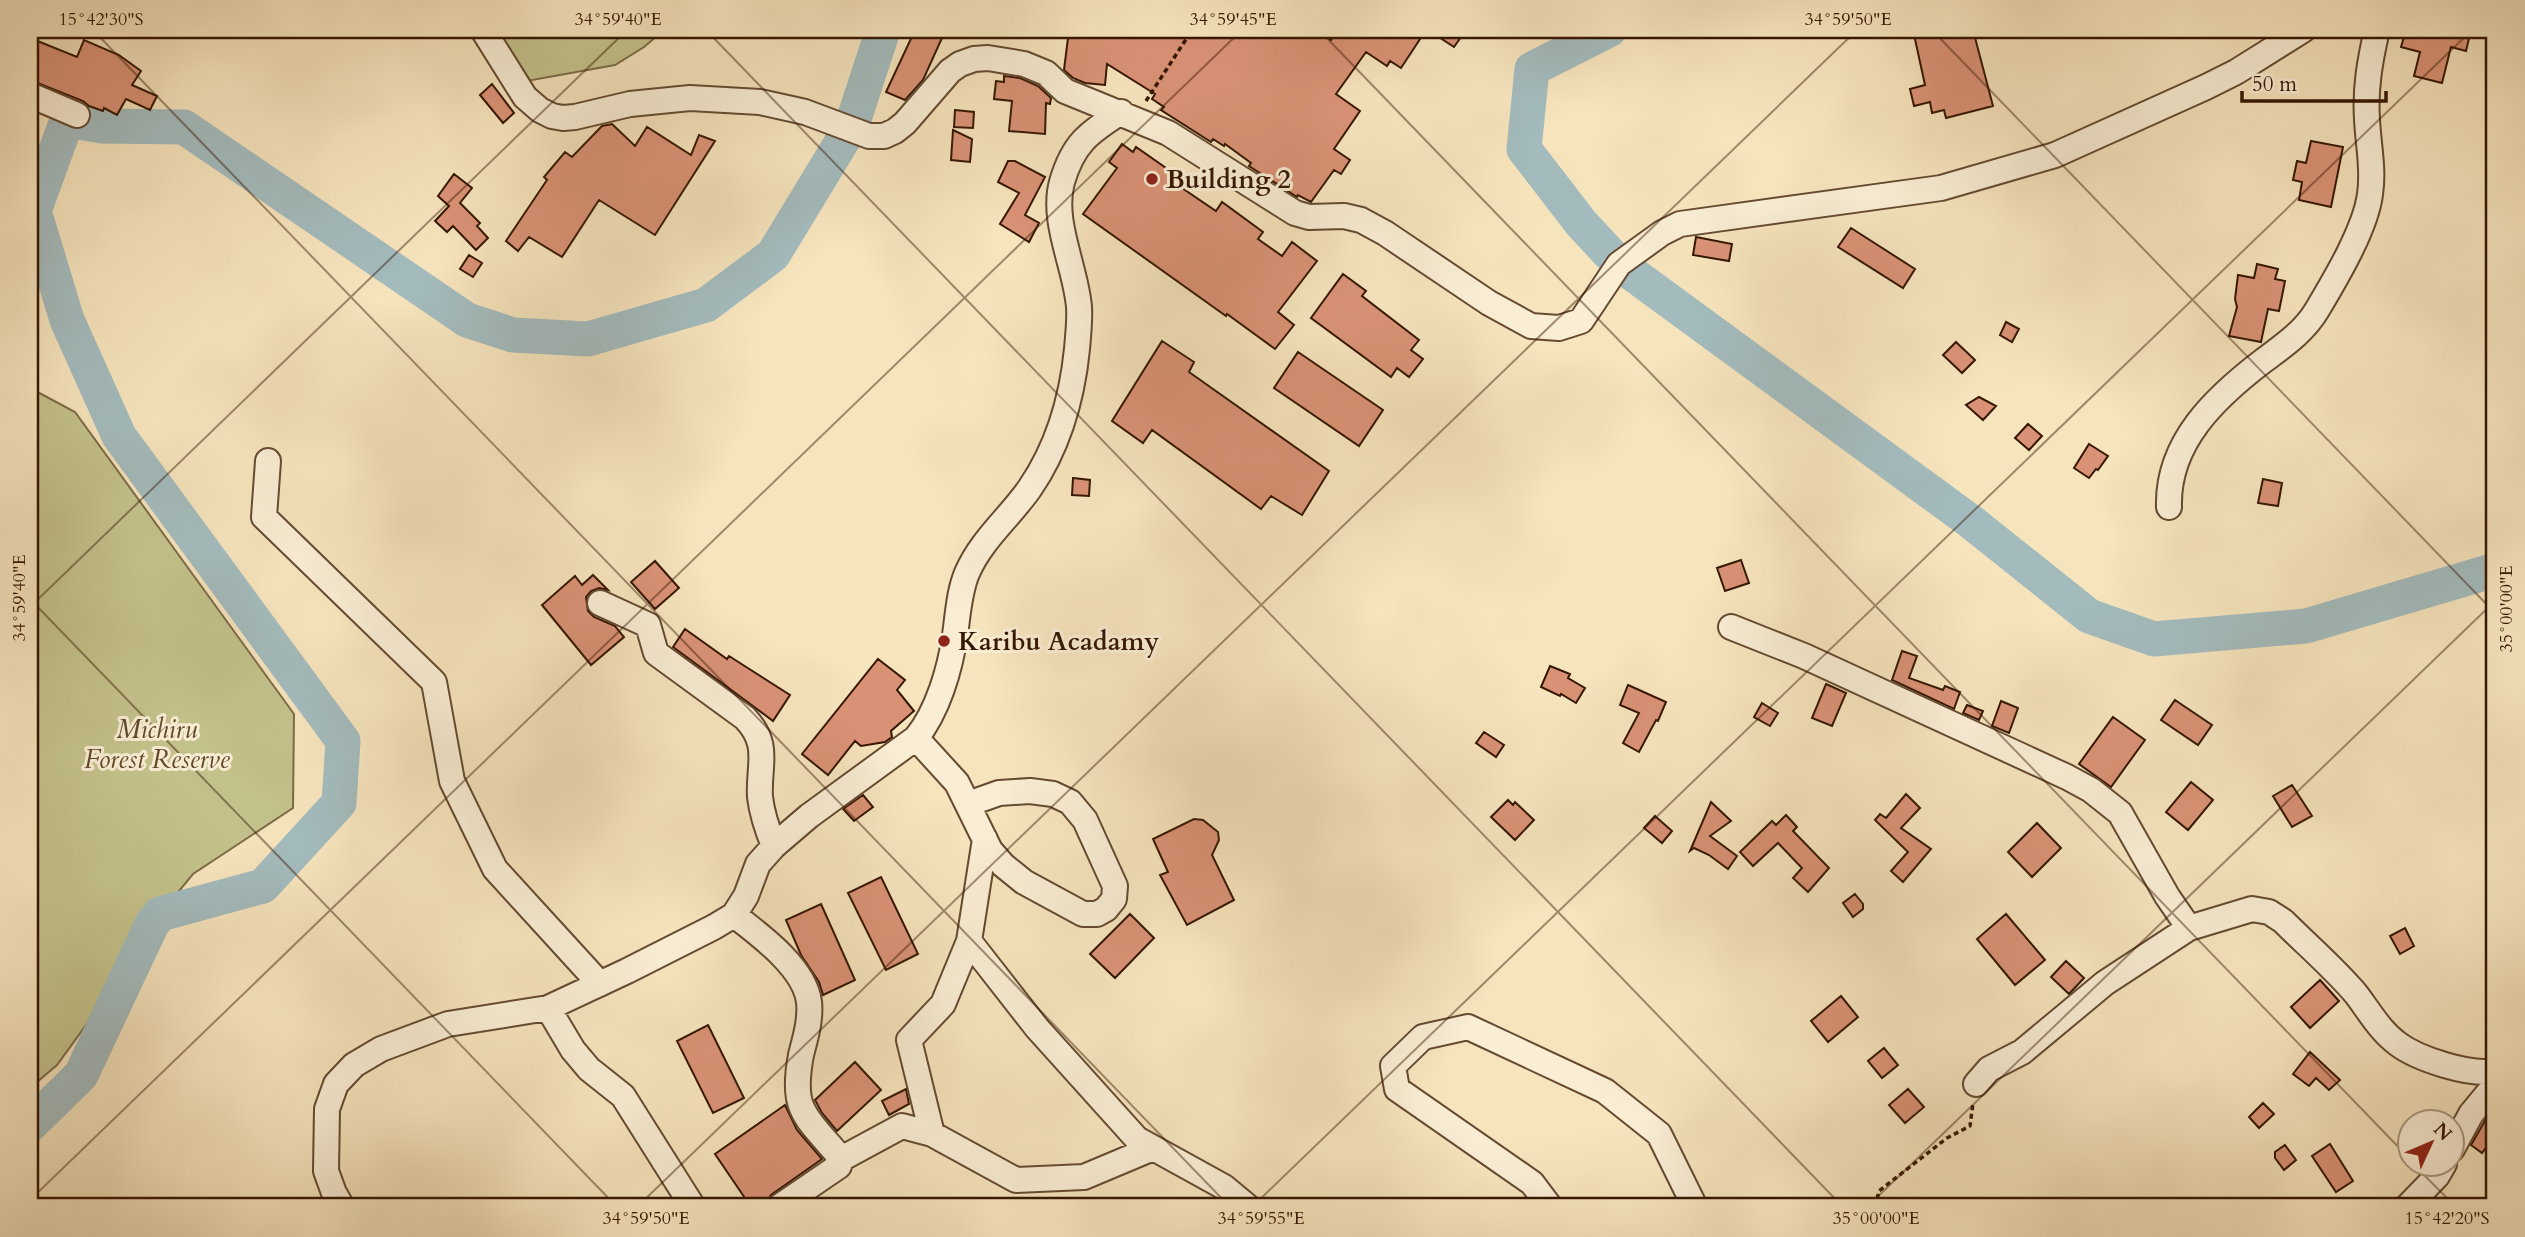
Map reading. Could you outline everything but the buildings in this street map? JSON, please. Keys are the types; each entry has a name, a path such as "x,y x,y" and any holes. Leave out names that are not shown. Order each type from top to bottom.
{"street":[{"path":"483,30 525,97 552,116 575,117 630,104 690,98 760,102 805,112 870,136 884,136 895,131 950,71 974,59 988,58 1039,69 1065,91 1168,133 1296,214 1361,219 1489,303 1531,326 1559,328 1581,321 1619,264 1662,233 1680,224 1941,188 2055,155 2236,72 2303,30"},
{"path":"2169,507 2168,492 2174,466 2188,436 2203,415 2229,388 2296,337 2315,314 2361,226 2370,196 2372,172 2366,86 2377,30"},
{"path":"30,95 76,115"},
{"path":"342,1207 326,1171 327,1109 336,1084 354,1065 381,1049 448,1024 548,1008 734,915 746,896 758,864 774,846 809,816 916,738 926,726 943,683 967,575 991,533 1029,489 1049,456 1071,393 1079,308 1059,208 1061,186 1069,161 1077,145 1094,130 1128,115"},
{"path":"268,461 264,517 434,682 452,781 495,869 600,984"},
{"path":"600,603 648,625 656,653 745,718 756,730 763,750 760,793 762,816 774,846"},
{"path":"1731,627 1804,656 2091,790 2120,813 2167,896 2189,928"},
{"path":"916,738 957,783 985,839 1003,865 1024,882 1083,914 1097,914 1106,909 1114,899 1115,886 1085,820 1070,802 1053,794 1030,791 999,793 968,804"},
{"path":"932,1134 909,1040 943,1004 969,941 985,839"},
{"path":"1976,1084 1989,1069 2022,1052 2105,983 2189,928 2252,909 2269,912 2283,921 2333,971 2396,1043 2412,1053 2447,1065 2484,1073 2495,1071"},
{"path":"734,915 769,942 805,987 810,1004 799,1062 798,1094 802,1109 841,1159"},
{"path":"969,941 1037,1028 1137,1139 1224,1187 1248,1207"},
{"path":"548,1008 573,1050 589,1069 623,1096 636,1113 649,1139 693,1207"},
{"path":"1550,1207 1532,1183 1397,1089 1393,1066 1423,1037 1468,1027 1605,1091 1659,1134 1695,1207"},
{"path":"2466,1123 2495,1085"},
{"path":"779,1207 839,1166 841,1159 902,1126 932,1134 1016,1180 1084,1177 1153,1148"},
{"path":"2407,1207 2435,1178"}],"path":[{"path":"1128,115 1192,30"},
{"path":"1875,1207 1880,1191 1947,1138 1970,1126 1976,1084"}],"green space":[{"path":"497,30 664,30 644,47 615,65 527,81"},
{"name":"Michiru Forest Reserve","path":"30,388 75,412 294,714 293,808 193,874 160,914 113,988 57,1065 30,1088"}],"waterway":[{"path":"30,1125 81,1075 152,924 160,914 263,886 339,803 343,741 119,436 67,320 34,211 67,120 102,126 184,127 467,320 513,335 588,339 706,305 773,255 852,125 883,30"},
{"path":"1609,30 1532,69 1524,149 1581,223 1619,264 1970,521 2089,616 2154,639 2306,626 2495,570"}],"place":[{"name":"Building 2","path":"1152,179"},
{"name":"Karibu Acadamy","path":"944,641"}]}
